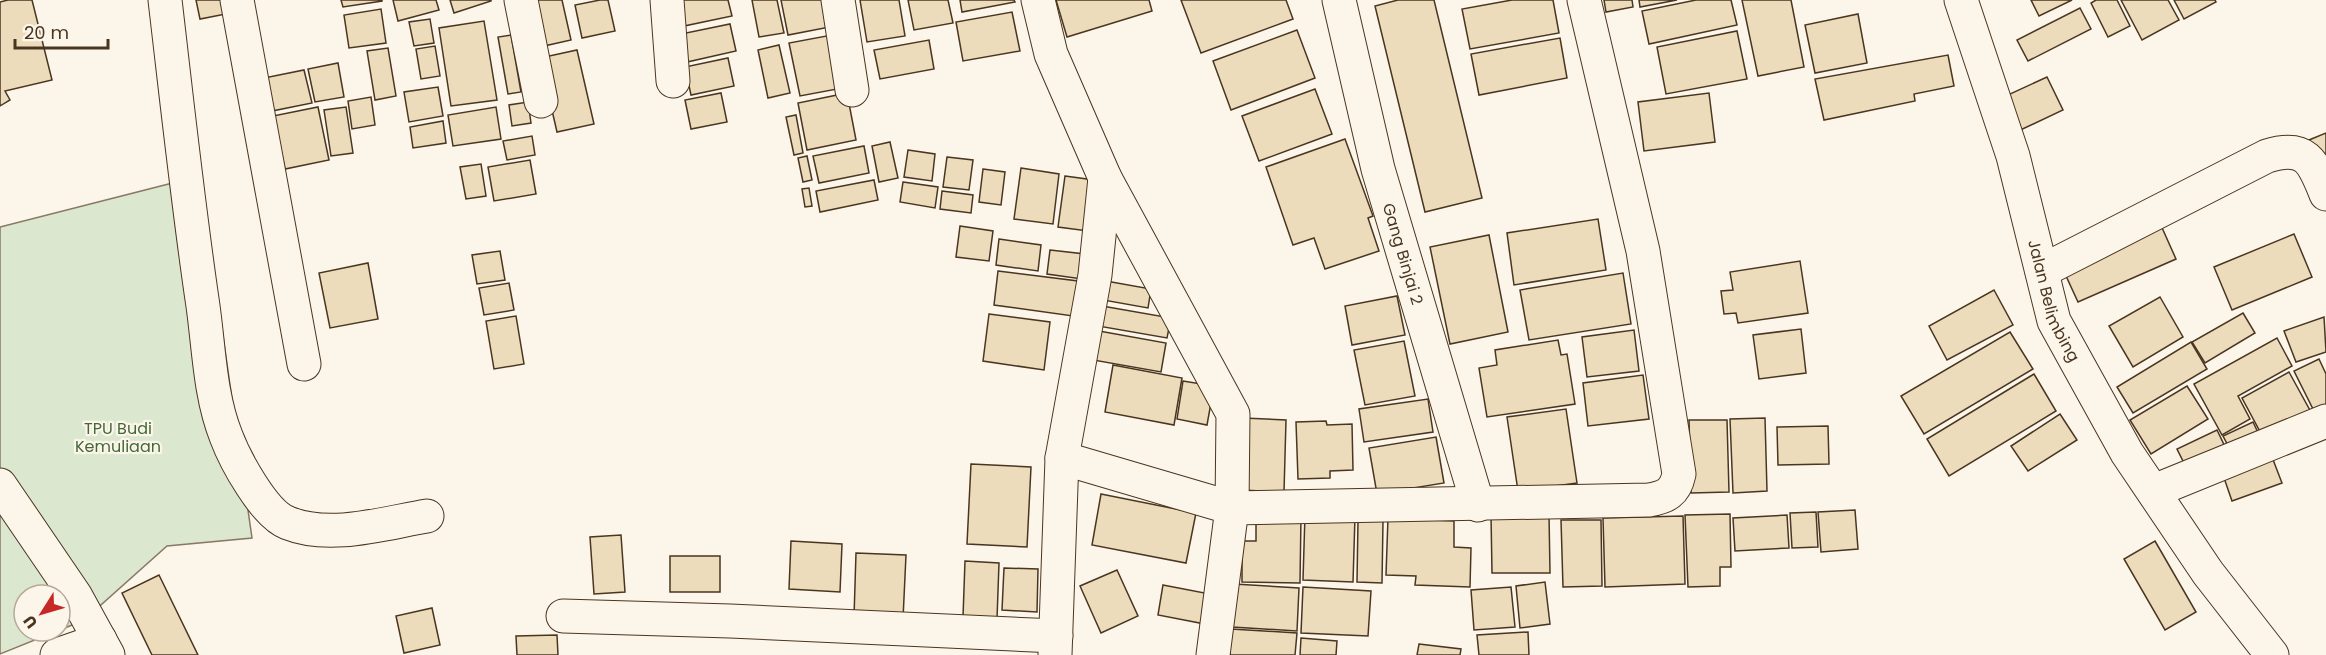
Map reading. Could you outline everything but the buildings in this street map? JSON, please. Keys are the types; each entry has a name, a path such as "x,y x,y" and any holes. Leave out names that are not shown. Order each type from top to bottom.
{"street":[{"path":"165,0 195,251 215,391 226,437 260,496 276,515 287,523 319,530 427,516"},
{"path":"237,0 304,364"},
{"path":"521,0 541,101"},
{"path":"667,0 673,81"},
{"path":"838,0 852,90"},
{"path":"1038,0 1051,54 1105,178 1230,406 1234,423 1232,508 1213,655"},
{"name":"Gang Binjai 2","path":"1339,0 1378,169 1478,505"},
{"path":"1062,458 1232,508 1478,505 1649,500 1666,497 1676,487 1679,474 1643,250 1584,0"},
{"name":"Jalan Belimbing","path":"1961,0 2013,156 2054,321 2127,453 2208,573 2272,655"},
{"path":"2042,271 2267,156 2285,150 2301,153 2312,162 2326,194"},
{"path":"563,616 730,621 1055,646 1062,458 1095,275 1105,178"},
{"path":"2154,490 2326,421"},
{"path":"0,484 75,595 104,648 57,655"}],"green space":[{"name":"TPU Budi Kemuliaan","path":"200,176 252,538 167,546 84,620 72,625 72,583 12,583 12,643 27,643 0,654 0,227"}]}
